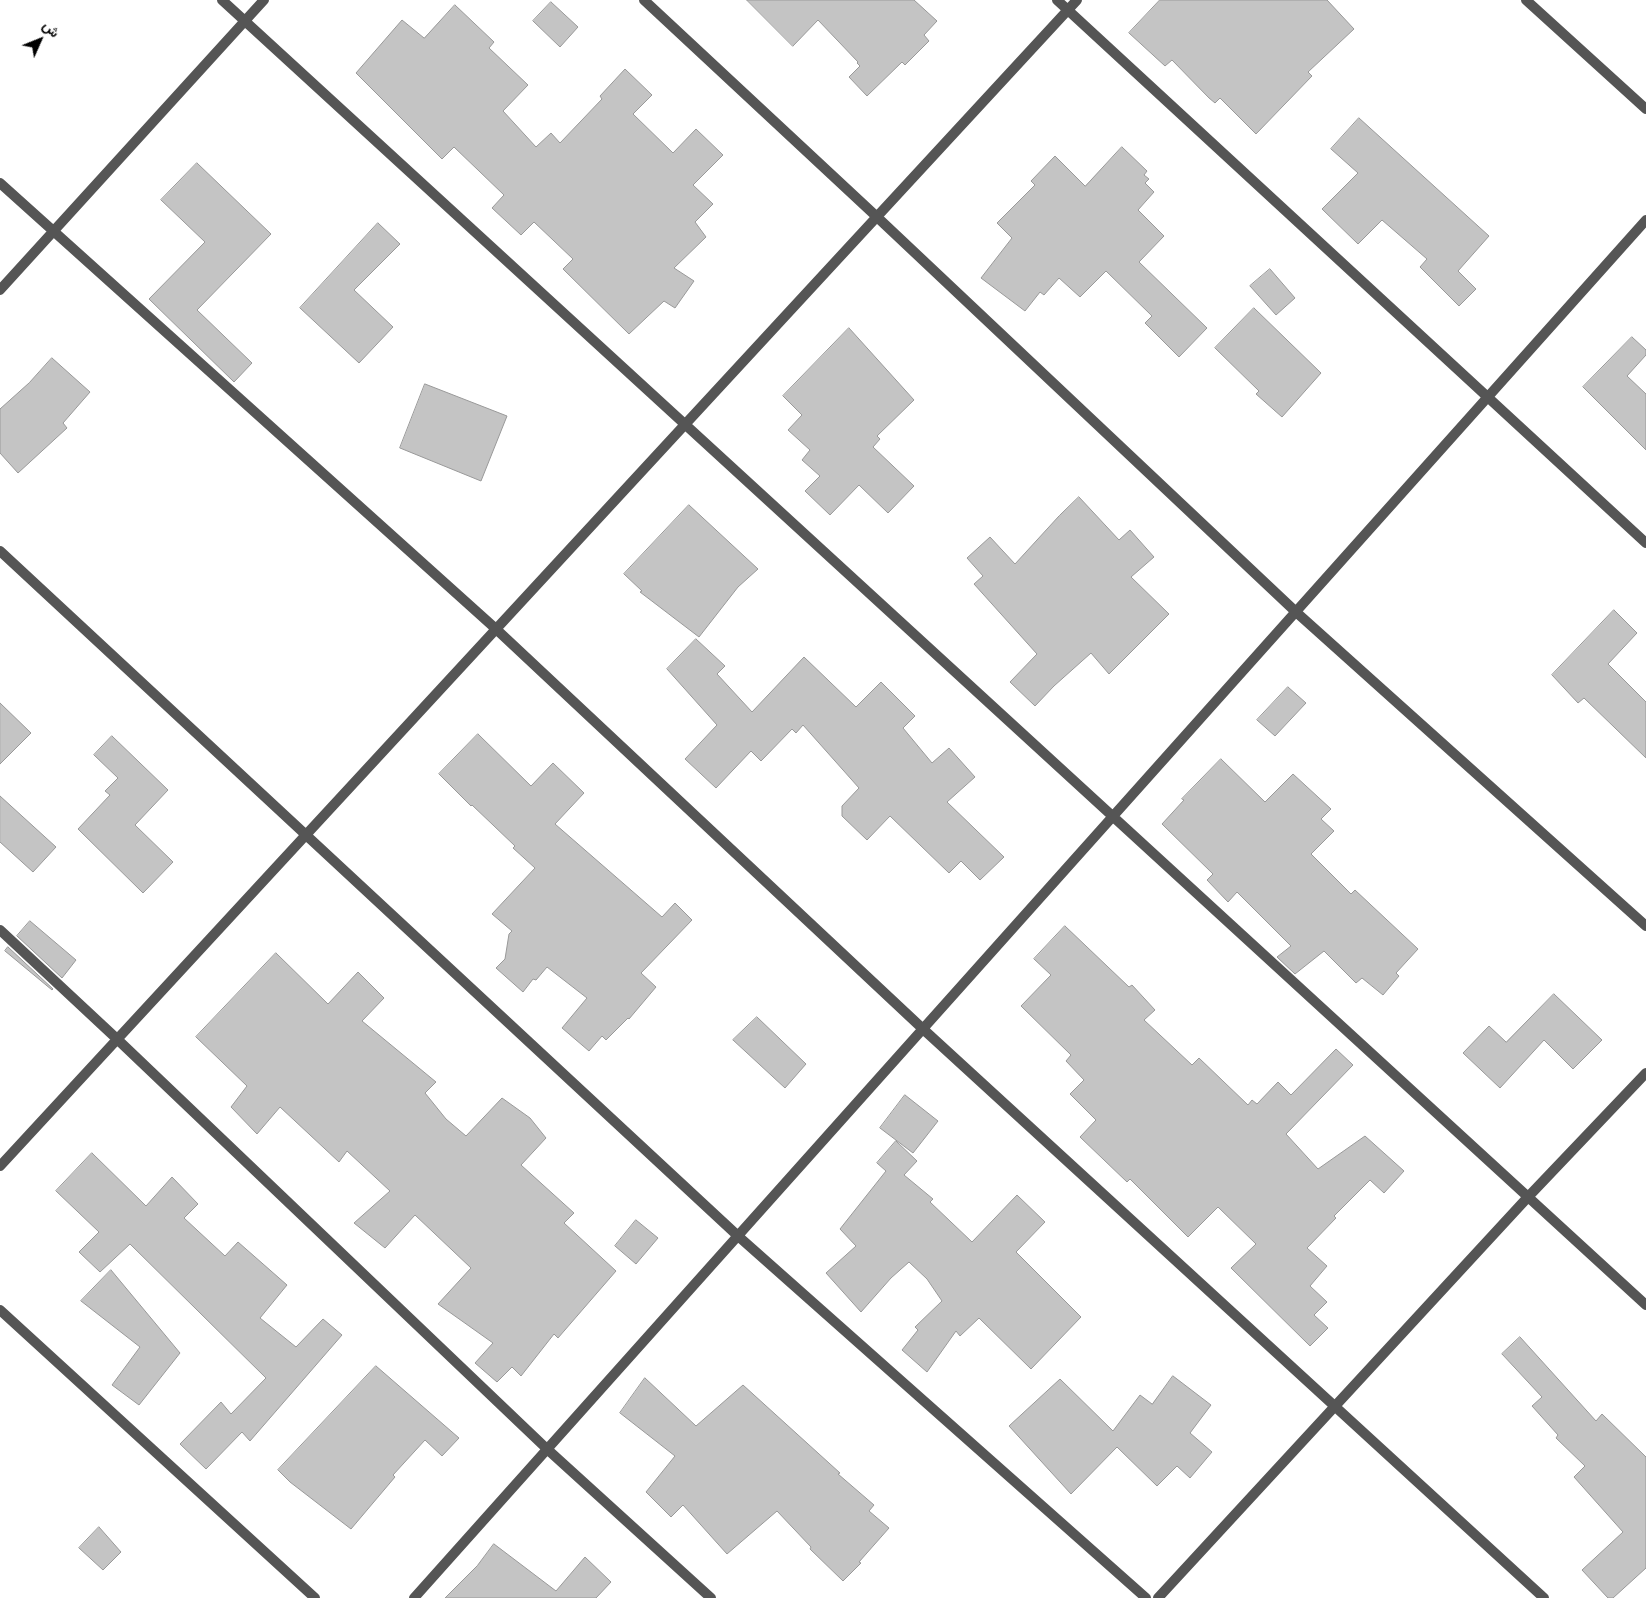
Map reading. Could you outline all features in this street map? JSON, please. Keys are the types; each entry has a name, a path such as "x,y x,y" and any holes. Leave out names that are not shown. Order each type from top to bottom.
{"street":[{"path":"222,0 1646,1305"},
{"path":"0,290 264,0"},
{"path":"644,0 1296,612 1646,926"},
{"path":"1057,0 1646,543"},
{"path":"0,1166 1077,0"},
{"path":"1526,0 1646,109"},
{"path":"0,183 496,628 923,1029 1544,1598"},
{"path":"414,1598 1646,220"},
{"path":"0,551 738,1236 1146,1598"},
{"path":"0,930 547,1449 711,1598"},
{"path":"1158,1598 1528,1197 1646,1074"},
{"path":"0,1310 315,1598"}],"building":[{"path":"747,0 914,0 937,21 924,35 929,41 905,65 902,62 867,96 849,77 860,66 858,62 818,20 793,46"},
{"path":"1160,0 1327,0 1354,29 1308,72 1312,76 1256,134 1220,98 1215,103 1172,60 1165,66 1129,33"},
{"path":"551,2 578,27 560,47 533,21"},
{"path":"455,5 494,42 489,48 528,85 503,111 536,147 551,133 560,143 602,99 600,96 625,69 652,95 633,114 673,153 696,129 723,155 693,185 713,204 695,222 706,237 674,268 694,281 675,308 664,301 629,334 563,269 573,259 534,222 521,235 492,208 504,195 454,147 442,159 356,73 402,20 424,38"},
{"path":"1359,118 1489,236 1458,271 1476,289 1459,306 1420,267 1427,259 1382,220 1358,244 1322,209 1358,173 1331,149"},
{"path":"1122,147 1147,171 1144,175 1149,179 1145,183 1154,192 1138,210 1164,236 1139,262 1207,328 1179,357 1145,323 1152,316 1106,271 1080,297 1059,278 1044,295 1040,292 1025,311 981,278 1012,238 997,223 1035,185 1031,181 1055,156 1085,186"},
{"path":"197,163 271,234 197,310 252,363 234,382 149,299 205,242 161,200"},
{"path":"378,223 400,244 354,290 393,327 359,363 300,308"},
{"path":"1270,269 1295,298 1276,315 1250,286"},
{"path":"1254,308 1321,373 1282,417 1256,394 1259,391 1215,348"},
{"path":"849,328 914,400 877,436 880,439 873,447 914,486 888,513 859,485 830,515 805,491 820,476 802,460 810,450 788,430 802,415 783,396"},
{"path":"1632,337 1646,350 1646,355 1627,376 1646,394 1646,450 1583,387"},
{"path":"52,358 90,392 63,423 67,428 18,473 0,453 0,409 29,383"},
{"path":"425,384 507,416 481,481 400,448"},
{"path":"1079,497 1119,540 1130,530 1154,557 1131,577 1169,614 1109,674 1091,653 1035,706 1010,682 1037,654 974,584 983,576 967,558 990,537 1015,564"},
{"path":"689,505 758,569 738,587 699,637 640,592 642,591 624,574"},
{"path":"1614,610 1637,633 1608,664 1646,702 1646,758 1584,698 1578,703 1552,675"},
{"path":"696,639 725,666 717,674 752,712 804,657 856,707 881,682 915,716 903,728 932,763 949,748 975,777 947,802 1004,857 980,880 961,861 949,873 890,816 867,840 842,816 842,806 859,788 803,725 796,733 792,729 761,761 751,751 716,788 685,759 717,725 667,669"},
{"path":"1288,687 1306,703 1275,736 1257,720"},
{"path":"0,703 31,733 0,764"},
{"path":"478,734 531,786 553,763 584,793 555,824 662,917 675,903 692,920 641,973 656,987 629,1019 606,1040 602,1036 589,1051 562,1028 587,998 547,967 536,980 533,979 523,992 496,968 505,959 509,934 512,931 492,914 535,868 513,848 515,846 439,774"},
{"path":"112,736 168,790 135,825 173,862 143,893 78,829 110,795 105,791 118,778 94,755"},
{"path":"1221,759 1265,802 1293,774 1331,809 1321,819 1334,831 1311,854 1351,894 1355,890 1418,949 1396,973 1399,976 1383,995 1362,978 1356,983 1324,951 1295,974 1277,957 1291,946 1237,892 1228,902 1207,880 1213,874 1162,824 1184,800 1182,799"},
{"path":"0,796 56,847 33,872 0,842"},
{"path":"30,921 76,960 62,978 17,936"},
{"path":"1065,926 1129,987 1132,985 1155,1010 1144,1020 1192,1065 1199,1058 1248,1105 1252,1100 1257,1104 1278,1082 1291,1095 1336,1049 1353,1065 1286,1134 1318,1169 1365,1136 1404,1171 1384,1193 1370,1180 1334,1216 1336,1218 1307,1248 1327,1266 1310,1286 1327,1302 1314,1315 1328,1328 1310,1346 1231,1268 1256,1244 1218,1207 1188,1237 1130,1179 1127,1182 1080,1137 1096,1120 1070,1094 1084,1080 1066,1061 1071,1055 1021,1006 1051,975 1034,959"},
{"path":"8,947 53,989 5,951"},
{"path":"276,953 328,1004 358,972 384,998 362,1021 436,1082 425,1093 446,1119 466,1136 502,1098 530,1118 546,1138 521,1165 574,1213 564,1223 616,1271 558,1338 554,1334 521,1376 512,1367 497,1382 475,1363 493,1343 438,1304 471,1268 415,1215 385,1248 354,1223 390,1191 347,1151 339,1162 280,1107 257,1134 231,1107 247,1086 196,1037"},
{"path":"1554,994 1602,1040 1573,1069 1544,1040 1500,1088 1463,1053 1489,1026 1506,1042"},
{"path":"757,1017 806,1064 785,1088 733,1040"},
{"path":"905,1095 938,1121 913,1153 880,1128"},
{"path":"896,1141 917,1161 904,1175 933,1199 930,1202 972,1242 1017,1195 1045,1222 1016,1252 1081,1317 1031,1369 979,1318 960,1336 956,1331 927,1372 902,1350 918,1330 915,1327 942,1301 927,1279 909,1262 891,1278 861,1312 826,1273 856,1246 840,1229 886,1171 877,1163"},
{"path":"92,1153 146,1206 172,1177 198,1204 184,1218 225,1256 238,1242 287,1285 260,1318 296,1347 323,1319 342,1335 250,1441 242,1432 206,1469 180,1444 221,1402 231,1414 266,1378 130,1244 100,1272 79,1252 99,1232 56,1191"},
{"path":"636,1220 658,1238 636,1264 615,1246"},
{"path":"111,1270 180,1353 139,1405 112,1385 140,1347 81,1301"},
{"path":"1520,1337 1596,1421 1602,1414 1646,1457 1646,1568 1613,1598 1608,1598 1582,1570 1623,1532 1574,1477 1585,1466 1556,1438 1558,1435 1532,1406 1542,1397 1502,1354"},
{"path":"376,1366 459,1438 442,1456 425,1440 393,1475 395,1477 351,1529 290,1482 278,1470"},
{"path":"1173,1376 1211,1405 1190,1433 1212,1452 1190,1478 1177,1466 1157,1486 1117,1447 1071,1494 1009,1426 1060,1379 1113,1431 1140,1395 1152,1404"},
{"path":"645,1378 696,1426 743,1385 874,1505 869,1511 889,1528 859,1562 861,1563 843,1581 810,1549 811,1547 777,1511 727,1554 683,1505 671,1517 646,1492 675,1456 620,1413"},
{"path":"99,1527 121,1552 103,1570 79,1548"},
{"path":"494,1544 556,1591 585,1557 611,1582 596,1598 445,1598 477,1566"}]}
